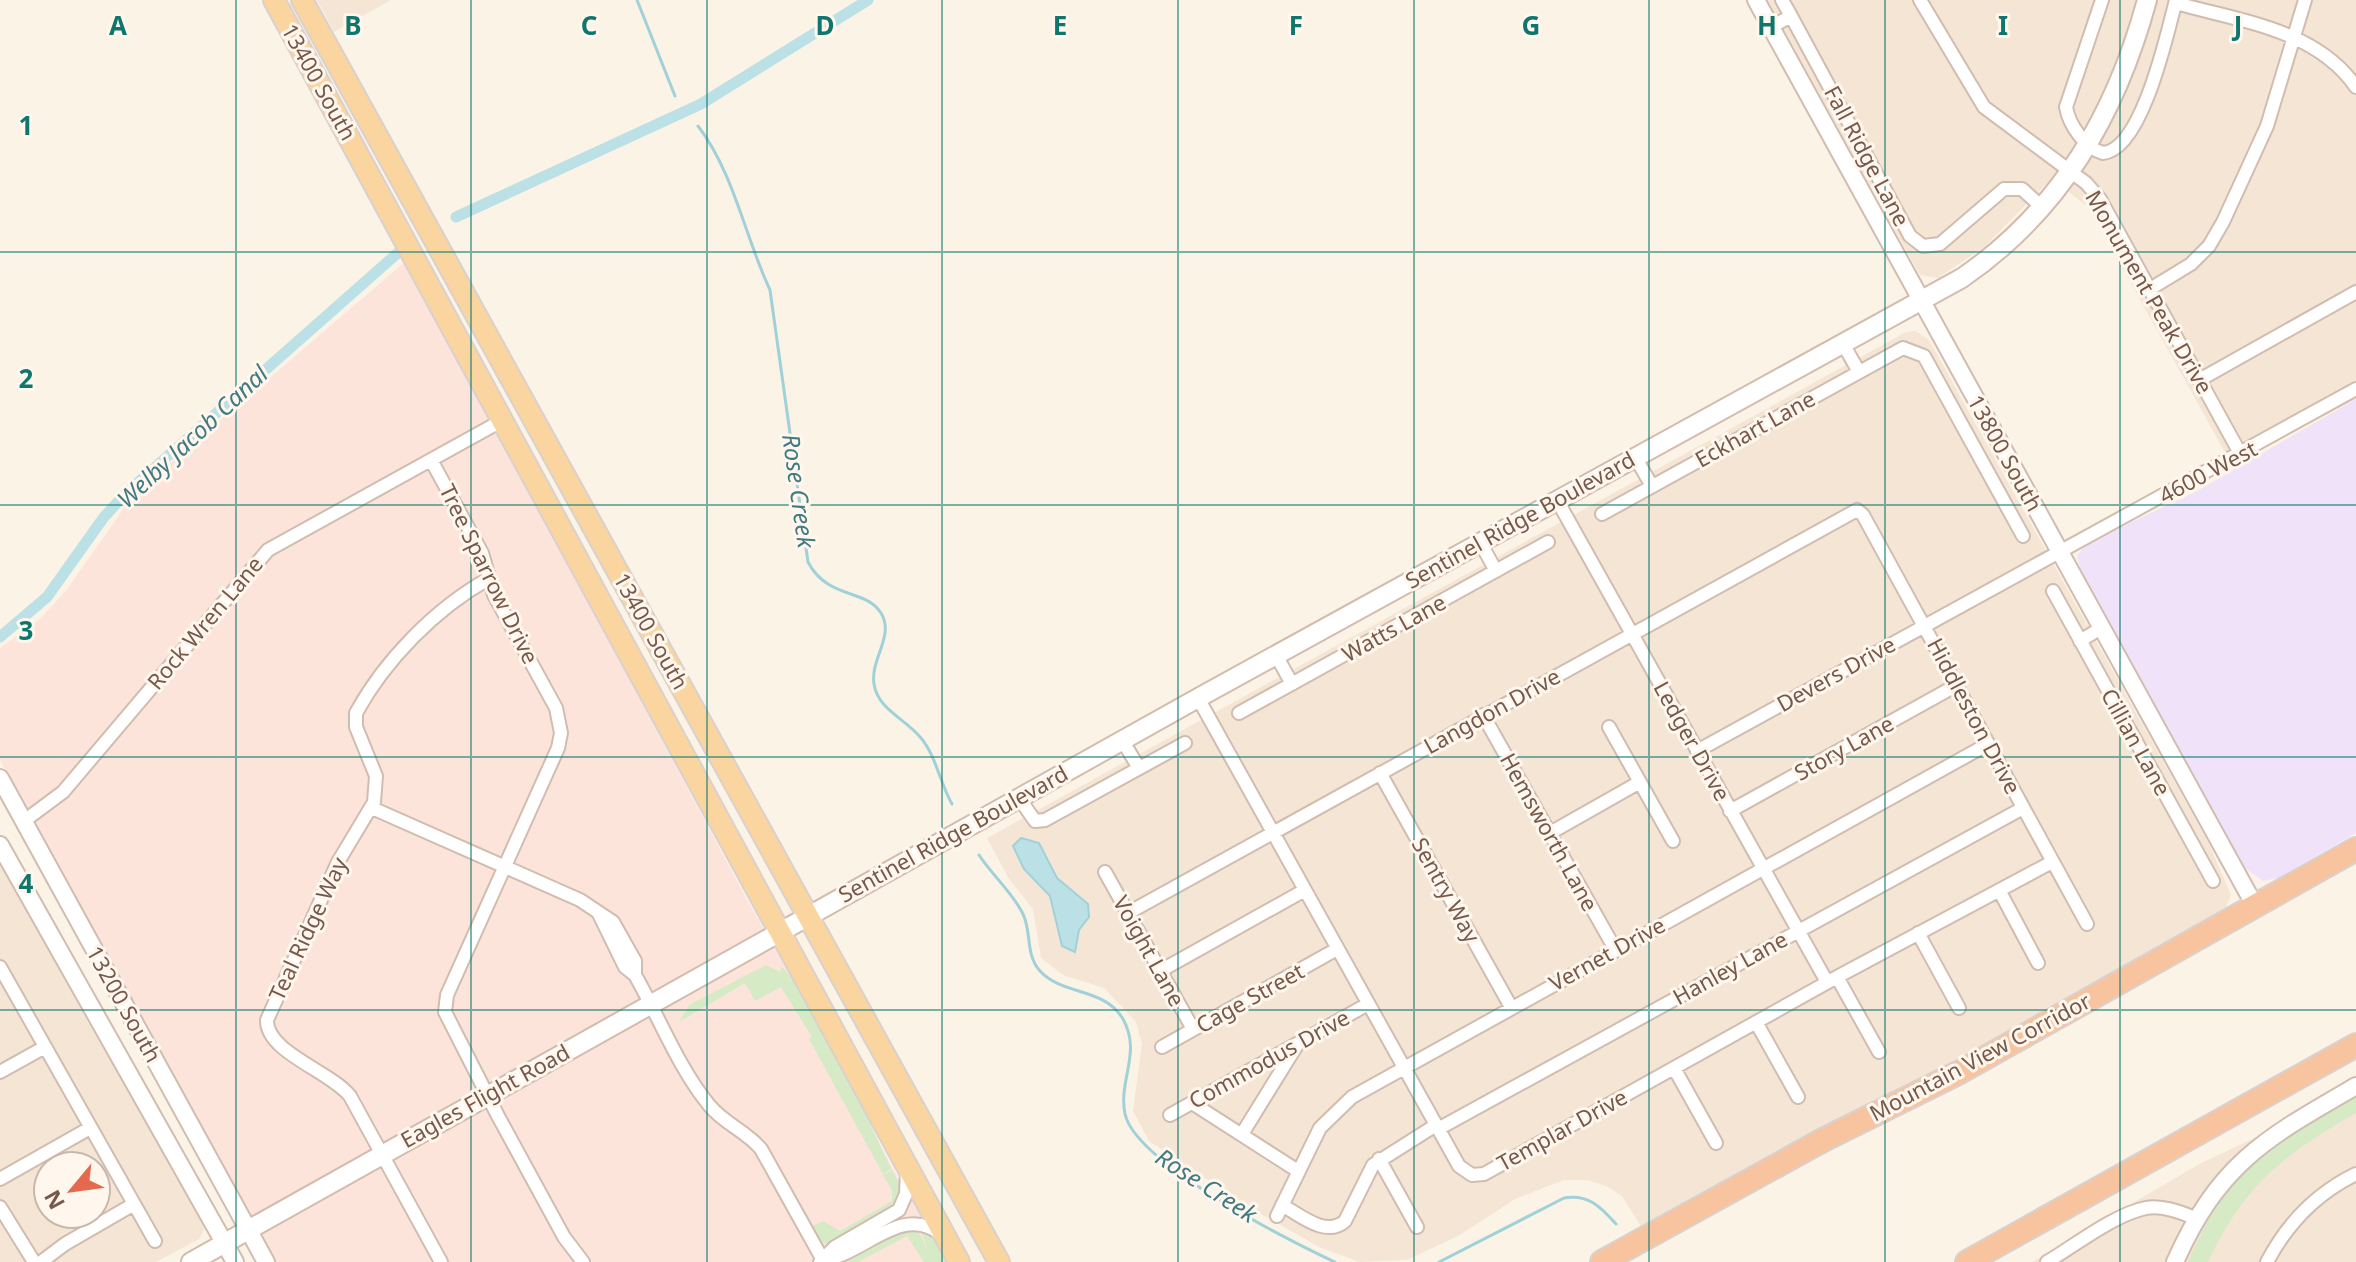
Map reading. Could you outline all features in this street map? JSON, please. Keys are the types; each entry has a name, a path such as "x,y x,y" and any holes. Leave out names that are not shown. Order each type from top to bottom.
{"highway":[{"name":"Mountain View Corridor","path":"1602,1262 1823,1140 1960,1072 2356,849"},
{"path":"1967,1262 2356,1045"}],"main road":[{"name":"13400 South","path":"274,0 959,1262"},
{"name":"13400 South","path":"302,0 999,1262"},
{"name":"Sentinel Ridge Boulevard","path":"780,930 1979,266 2043,208 2089,146 2125,70 2147,0"},
{"name":"Eagles Flight Road","path":"191,1262 780,930"}],"street":[{"name":"13800 South","path":"1756,0 2255,906"},
{"name":"Fall Ridge Lane","path":"1782,0 1910,236 1923,246 1940,244 2004,189 2022,189 2043,208"},
{"name":"Monument Peak Drive","path":"1920,0 1984,107 2071,171 2100,199 2241,455"},
{"path":"2102,0 2087,54 2066,101 2068,116 2089,146 2108,153 2125,141 2155,76 2176,1 2295,37 2325,53 2356,87"},
{"path":"2150,289 2191,264 2217,235 2267,126 2305,0"},
{"path":"1771,27 1791,16"},
{"path":"2201,379 2356,292"},
{"path":"1842,342 1859,372"},
{"name":"Eckhart Lane","path":"1602,514 1903,348 1914,349 1924,356 1947,398"},
{"path":"1968,386 1947,398 2023,536"},
{"name":"4600 West","path":"2059,552 2241,455 2356,389"},
{"name":"Rock Wren Lane","path":"24,821 63,792 263,555 283,540 503,420"},
{"path":"1635,457 1652,486"},
{"name":"Tree Sparrow Drive","path":"431,460 482,553 488,579 556,708 560,725 558,748 446,1000 447,1019 564,1237 583,1262"},
{"path":"1995,486 2016,474"},
{"name":"Ledger Drive","path":"1557,500 1797,931 1879,1052"},
{"name":"Langdon Drive","path":"1128,913 1857,510"},
{"name":"Hiddleston Drive","path":"1857,510 1863,515 1925,624 2087,924"},
{"path":"1480,542 1496,571"},
{"name":"Watts Lane","path":"1239,713 1548,542"},
{"name":"Devers Drive","path":"1697,751 2059,552"},
{"path":"488,579 450,602 423,628 356,713 356,727 376,776 372,808 580,900 599,914 625,967 635,975 706,1101 761,1149 822,1261"},
{"name":"Cillian Lane","path":"2053,591 2213,881"},
{"path":"2080,641 2101,628"},
{"path":"1276,655 1292,684"},
{"name":"Story Lane","path":"1730,811 1957,685"},
{"name":"Templar Drive","path":"1198,698 1459,1166 1468,1174 1480,1175 2052,862"},
{"name":"Hemsworth Lane","path":"1483,715 1615,949"},
{"path":"1609,727 1673,841"},
{"path":"1122,740 1139,768"},
{"path":"1019,798 1035,821 1045,820 1185,743"},
{"name":"Vernet Drive","path":"1279,1211 1320,1128 1332,1113 1352,1097 1988,744"},
{"name":"Sentry Way","path":"1380,773 1511,1007"},
{"name":"13200 South","path":"0,778 266,1262"},
{"path":"1550,833 1640,782"},
{"name":"Teal Ridge Way","path":"372,808 338,862 266,1025 275,1043 345,1090 382,1154"},
{"name":"Hanley Lane","path":"1279,1211 1325,1228 1337,1227 1345,1221 1366,1176 1379,1159 2023,808"},
{"path":"2192,844 2214,832"},
{"name":"13200 South","path":"0,845 235,1262"},
{"name":"Voight Lane","path":"1105,872 1193,1029"},
{"path":"1160,971 1305,890"},
{"path":"1999,890 2038,963"},
{"path":"1918,933 1959,1008"},
{"name":"Cage Street","path":"1162,1047 1337,949"},
{"path":"1,971 155,1241"},
{"name":"Commodus Drive","path":"1170,1115 1368,1004"},
{"path":"1756,1022 1798,1097"},
{"path":"1242,1134 1298,1043"},
{"path":"0,1072 45,1047"},
{"path":"1674,1068 1716,1143"},
{"path":"2175,1262 2195,1218 2257,1147 2356,1086"},
{"path":"1192,1103 1298,1171"},
{"path":"0,1179 90,1128"},
{"path":"382,1154 441,1262"},
{"path":"1379,1159 1417,1227"},
{"path":"822,1261 835,1247 899,1210 906,1194 908,1164"},
{"path":"2267,1262 2299,1216 2334,1187 2356,1174"},
{"path":"41,1262 65,1244 134,1204"},
{"path":"0,1207 34,1262"},
{"path":"2047,1262 2147,1208 2163,1208 2195,1218"},
{"path":"822,1261 841,1258 906,1223 928,1224 947,1239"},
{"path":"0,1239 13,1232"},
{"path":"2068,1250 2075,1262"}],"shaded area":[{"path":"317,0 391,0 334,32"},
{"path":"1766,0 2356,0 2356,380 2226,454 2089,208 2052,178 1984,247 1938,278 1920,275"},
{"path":"406,261 745,896 860,1098 877,1139 901,1183 913,1197 946,1262 275,1262 0,760 0,648 39,620 65,592 134,494"},
{"path":"1916,331 1929,340 2209,844 2231,895 2223,915 1967,1057 1642,1228 1622,1196 1606,1186 1587,1180 1564,1180 1515,1199 1460,1235 1407,1260 1360,1262 1319,1247 1254,1210 1149,1141 1133,1111 1142,1044 1136,1022 1104,988 1063,975 1041,958 1033,909 1009,879 987,838 1906,332"},
{"path":"2356,399 2356,833 2278,878 2263,881 2246,869 2080,568 2077,556 2083,548 2112,531 2197,491"},
{"path":"0,861 90,1026 139,1104 203,1220 204,1230 199,1239 156,1262 0,1262"},
{"path":"2356,1091 2356,1262 2032,1262 2201,1163"}],"green space":[{"path":"766,965 780,972 782,967 792,978 858,1097 891,1169 883,1174 809,1039 812,1037 781,987 755,1001 745,983 679,1022 689,1005"},
{"path":"2356,1093 2356,1113 2308,1143 2268,1174 2236,1212 2208,1262 2188,1262 2222,1199 2256,1157 2290,1131"},
{"path":"892,1170 901,1190 894,1211 831,1245 820,1242 799,1199 813,1226 823,1221 840,1231 892,1201 892,1190 883,1175"},
{"path":"919,1226 930,1231 945,1262 924,1262 907,1236 858,1262 842,1262 911,1227 917,1228 929,1253"}],"water":[{"path":"1021,838 1039,843 1057,878 1088,904 1089,917 1079,930 1075,952 1062,946 1050,896 1024,869 1013,846"}],"waterway":[{"name":"Rose Creek","path":"637,0 675,96"},
{"name":"Welby Jacob Canal","path":"456,217 701,104 868,0"},
{"name":"Rose Creek","path":"698,126 721,164 770,290 808,562 826,582 866,600 881,613 885,630 875,666 877,693 887,708 915,731 926,745 952,804"},
{"name":"Welby Jacob Canal","path":"0,637 47,597 104,517 126,493 400,251"},
{"name":"Rose Creek","path":"979,855 1023,914 1032,958 1040,971 1060,985 1105,1002 1123,1019 1130,1043 1124,1090 1125,1114 1135,1134 1184,1177 1251,1219 1335,1262"},
{"name":"Rose Creek","path":"1439,1262 1564,1198 1587,1200 1616,1224"}]}
